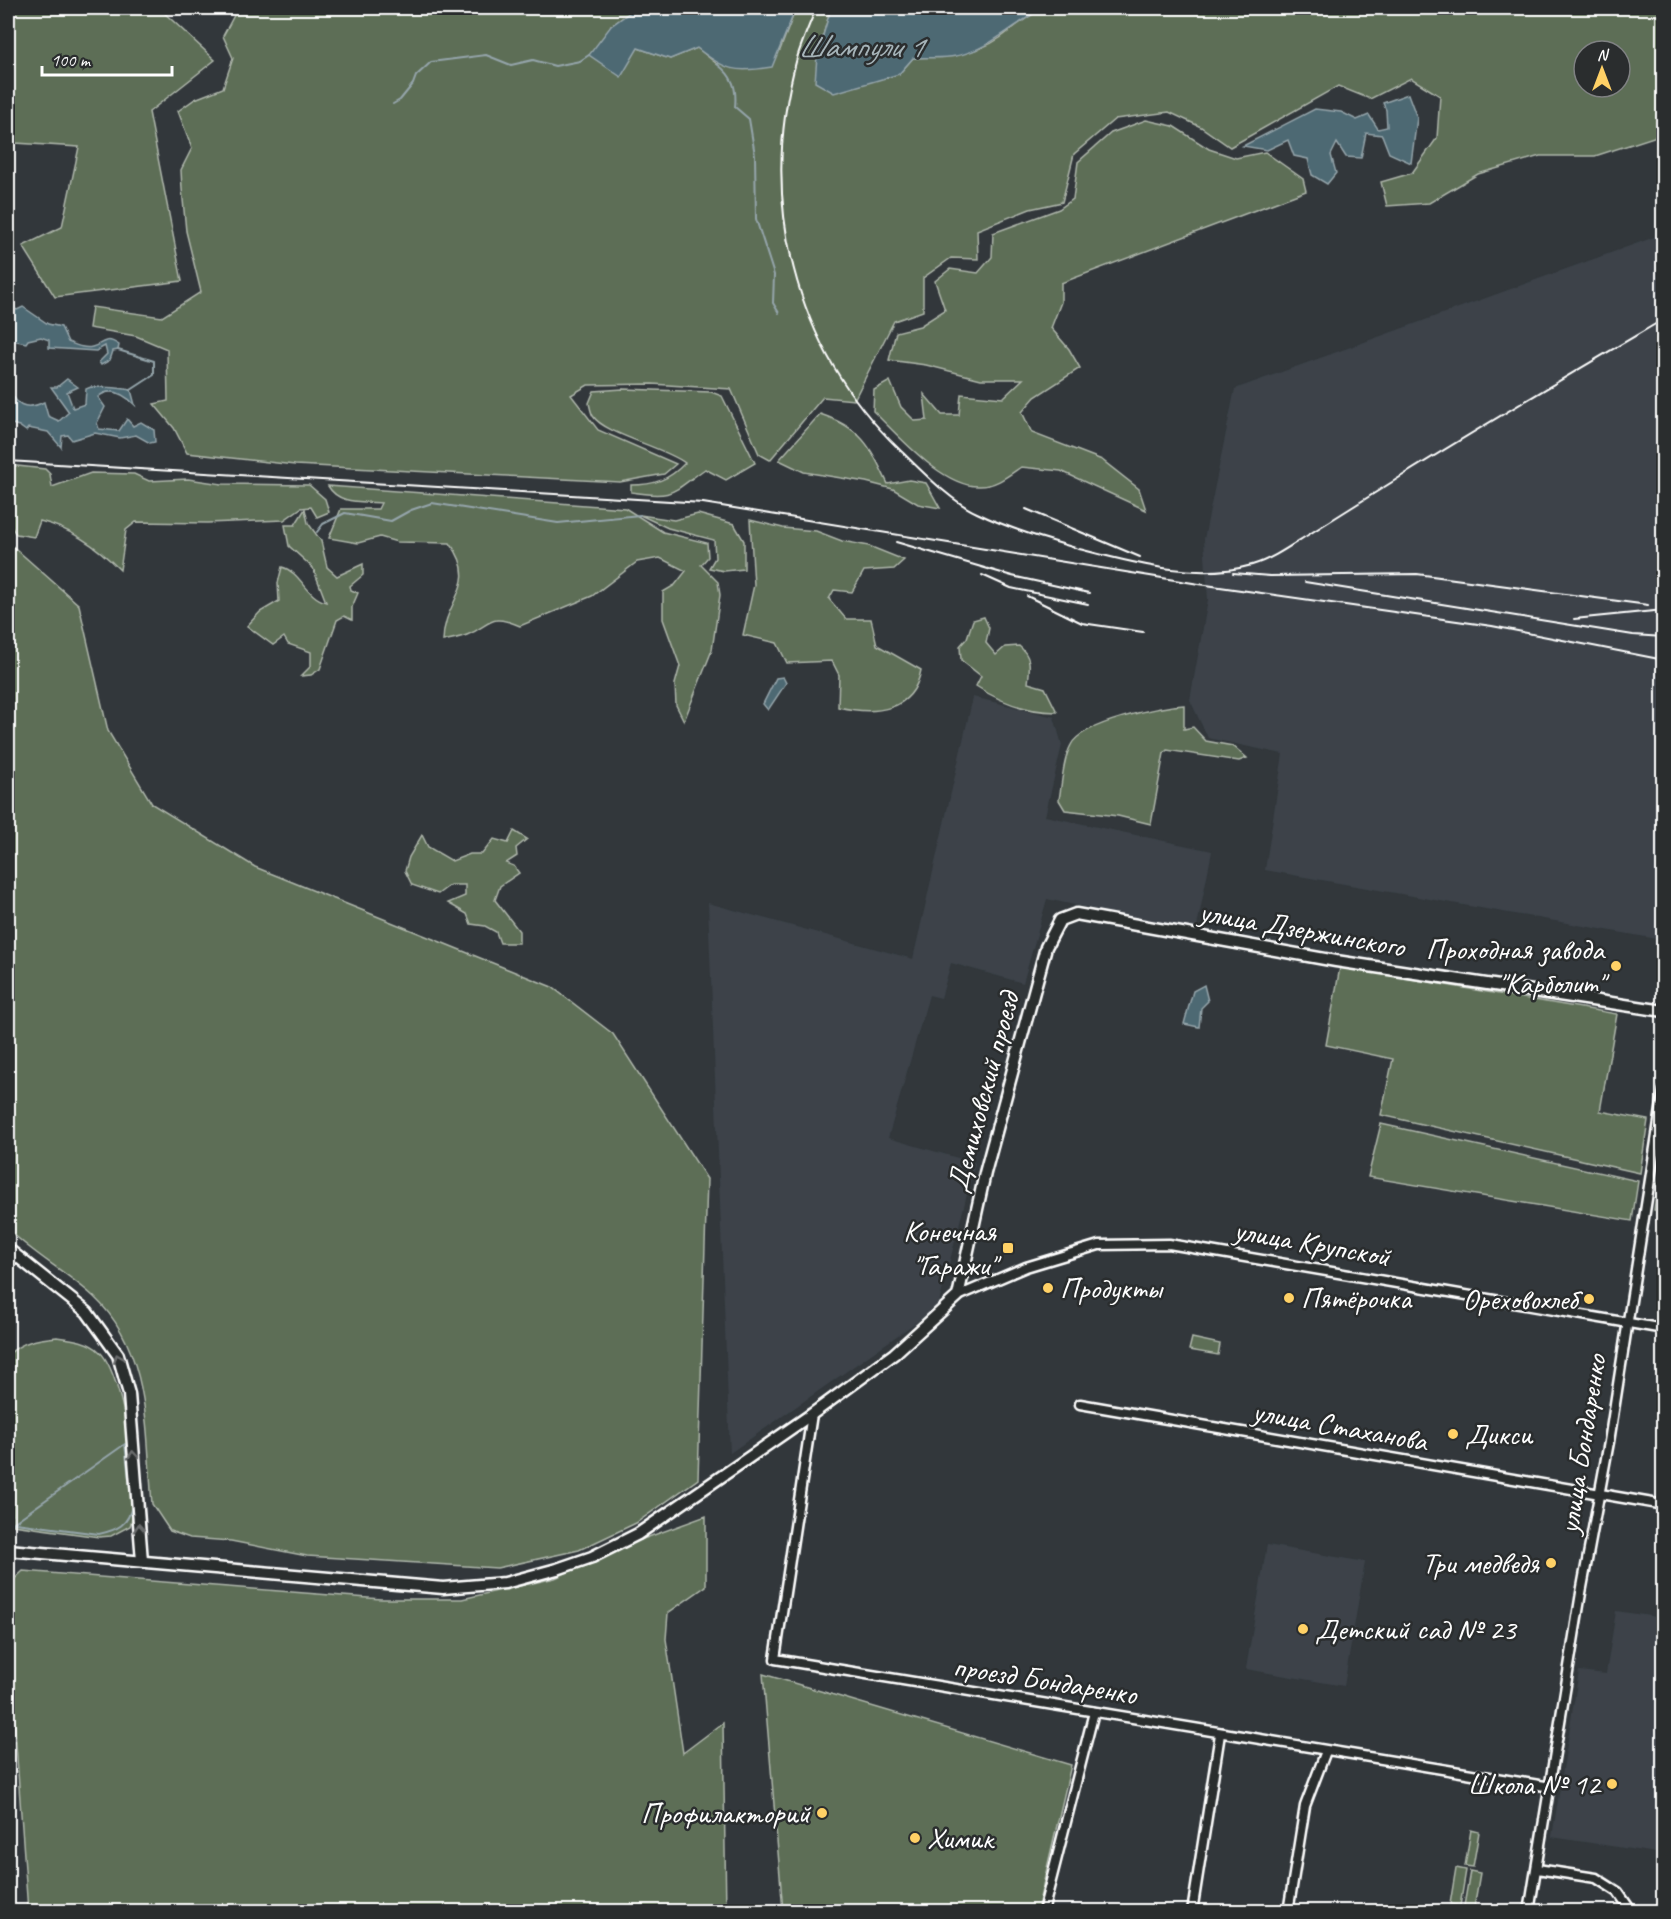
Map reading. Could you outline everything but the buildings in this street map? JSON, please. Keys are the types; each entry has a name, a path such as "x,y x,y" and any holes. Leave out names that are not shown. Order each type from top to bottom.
{"main road":[{"name":"улица Дзержинского","path":"1076,914 1335,960 1664,1011"},
{"name":"Демиховский проезд","path":"958,1296 985,1173 1046,946 1060,920 1076,914"},
{"path":"8,1249 87,1312 106,1334 118,1354 129,1394 142,1561"},
{"path":"8,1550 443,1588 505,1583 592,1557 638,1534 812,1414 894,1354 958,1296"}],"street":[{"name":"улица Бондаренко","path":"1529,1911 1664,1090"},
{"name":"улица Крупской","path":"958,1296 1026,1267 1099,1245 1169,1244 1664,1329"},
{"name":"улица Стаханова","path":"1080,1404 1664,1505"},
{"name":"проезд Бондаренко","path":"812,1414 775,1659 1551,1787"},
{"path":"1043,1911 1094,1712"},
{"path":"1192,1911 1220,1734"},
{"path":"1288,1911 1305,1806 1326,1751"},
{"path":"1537,1869 1596,1878 1618,1892 1632,1911"}],"shaded area":[{"path":"1663,234 1663,940 1265,870 1283,754 1208,738 1190,700 1208,600 1204,539 1235,389"},
{"path":"973,697 1054,717 1062,745 1045,816 1212,851 1196,931 1047,899 1023,983 951,963 941,998 929,995 888,1138 975,1163 938,1307 730,1453 708,903 913,959"},
{"name":"Детский сад № 23","path":"1267,1545 1365,1562 1344,1686 1246,1669"},
{"name":"Школа № 12","path":"1616,1611 1663,1618 1663,1854 1552,1837 1579,1671 1606,1674"}],"green space":[{"path":"8,8 159,8 215,60 149,112 182,281 55,297 23,246 62,227 79,147 15,143 8,137"},
{"path":"238,8 636,8 611,26 638,48 670,59 697,48 717,64 780,50 796,8 831,8 817,56 899,74 913,58 936,57 980,49 1043,8 1663,8 1663,134 1595,156 1540,156 1478,174 1429,203 1387,206 1381,182 1412,173 1437,138 1440,96 1411,78 1370,99 1338,86 1230,147 1201,127 1169,112 1115,119 1074,154 1062,202 1030,209 977,230 978,259 951,258 923,278 923,311 894,321 854,400 823,397 770,460 759,454 731,389 652,384 588,385 571,395 598,430 676,464 664,474 620,482 295,465 187,453 174,428 154,404 168,401 167,349 136,336 89,328 92,307 162,317 201,292 186,231 182,189 181,170 192,148 178,111 195,99 223,88 233,58 223,36"},
{"path":"1146,120 1173,126 1209,149 1236,158 1265,152 1303,179 1306,191 1061,283 1061,302 1051,328 1069,349 1080,368 1035,397 1022,412 1032,433 1102,460 1139,489 1146,510 1061,471 1021,467 1007,477 986,486 966,484 951,478 908,446 873,411 874,390 890,381 901,407 915,421 927,420 924,394 942,415 959,415 961,394 1003,398 1023,379 981,379 926,365 889,360 896,332 920,326 945,310 935,281 950,269 978,273 992,257 993,233 1059,209 1073,199 1078,162 1111,133"},
{"path":"623,389 711,392 722,396 755,463 726,480 705,469 672,492 656,495 631,492 631,485 661,480 673,474 685,463 663,451 609,429 593,416 589,403 594,391"},
{"path":"820,414 846,426 863,440 876,459 888,484 909,480 926,483 940,508 918,504 893,489 866,482 804,472 779,460"},
{"path":"8,465 45,469 50,474 52,487 91,473 134,474 149,481 188,479 222,484 309,485 325,499 329,512 317,517 311,507 301,508 284,520 207,523 136,522 126,530 120,570 102,553 83,540 52,524 40,521 34,537 16,534 8,522"},
{"path":"328,486 625,508 663,532 707,543 708,557 701,565 718,582 720,595 712,650 684,721 676,705 675,684 680,666 663,619 663,592 675,585 686,571 660,558 637,562 592,596 520,626 496,620 467,635 443,641 445,626 462,582 459,558 450,543 397,542 380,537 358,543 329,538 341,509 378,509 381,503 345,499 338,496"},
{"path":"305,509 308,523 321,541 327,567 337,576 363,564 363,575 350,586 351,590 358,593 352,607 352,620 344,616 337,620 320,669 311,675 301,676 311,666 311,652 288,644 284,637 273,645 247,626 260,612 279,601 278,583 282,567 294,574 313,595 326,602 313,568 289,546 285,525 295,525"},
{"path":"698,514 734,524 744,541 744,569 724,571 709,568 715,558 714,540 668,528 640,515 674,520"},
{"path":"750,520 783,528 816,531 842,541 869,546 904,560 894,569 864,571 852,592 834,590 829,599 846,619 871,619 877,645 921,670 917,684 901,703 890,708 865,711 838,707 839,675 832,661 787,663 777,643 743,635 754,585"},
{"path":"8,542 79,605 108,731 152,804 255,867 552,987 613,1034 707,1179 698,1479 636,1523 579,1550 497,1568 307,1556 231,1541 190,1538 170,1531 152,1504 142,1394 136,1367 126,1342 113,1318 94,1297 8,1229"},
{"path":"984,617 989,628 986,643 996,655 1005,647 1019,646 1028,658 1028,683 1045,688 1057,712 1015,705 976,686 981,676 961,660 960,646 967,638 973,620"},
{"path":"1184,705 1184,729 1193,727 1206,741 1233,746 1247,758 1239,761 1167,750 1164,753 1151,824 1118,816 1065,810 1059,800 1063,772 1068,751 1078,737 1105,723 1123,717"},
{"path":"514,831 527,839 516,848 517,856 506,863 514,866 519,873 500,886 495,900 519,931 519,943 500,943 496,932 485,926 471,924 467,914 448,903 465,896 465,885 450,885 438,894 412,885 405,871 409,857 422,835 428,847 452,861 470,854 482,854 494,839 508,843"},
{"path":"1340,967 1617,1014 1600,1111 1648,1120 1640,1173 1381,1115 1393,1059 1326,1045"},
{"path":"1381,1124 1638,1181 1632,1221 1368,1177"},
{"path":"1663,1154 1664,1212 1654,1210"},
{"path":"57,1337 86,1343 100,1352 109,1365 123,1410 132,1464 133,1511 130,1526 111,1536 99,1537 13,1525 12,1484 8,1484 8,1355 25,1344"},
{"path":"1192,1338 1220,1344 1218,1355 1189,1350"},
{"path":"706,1516 706,1586 668,1613 666,1639 683,1753 723,1723 726,1911 28,1911 8,1633 8,1585 23,1571 381,1599 462,1599 555,1578 632,1543"},
{"name":"Химик","path":"763,1674 1071,1765 1037,1911 783,1911"},
{"path":"1471,1830 1479,1832 1473,1867 1465,1866"},
{"path":"1456,1868 1466,1870 1460,1906 1450,1904"},
{"path":"1470,1871 1480,1873 1474,1908 1464,1906"}],"water":[{"path":"636,8 796,8 772,67 740,70 724,66 697,48 670,59 638,48 621,77 589,55 611,26"},
{"name":"Шампули 1","path":"831,8 1043,8 990,42 968,53 945,57 913,58 899,74 834,93 815,82 817,56"},
{"path":"1408,94 1417,118 1411,163 1389,153 1382,135 1366,133 1361,158 1346,157 1337,143 1331,155 1336,173 1327,184 1312,175 1308,159 1294,156 1288,140 1267,150 1243,146 1315,109 1341,112 1357,120 1369,115 1378,129 1387,127 1386,110 1383,103"},
{"path":"8,306 17,310 23,307 48,324 61,327 68,342 89,347 107,340 119,345 118,350 113,351 110,360 101,365 99,362 107,354 105,346 96,351 49,348 49,340 41,337 28,340 26,343 12,340 8,336"},
{"path":"67,379 78,387 67,392 73,408 85,404 86,389 91,387 131,390 135,405 118,393 108,392 98,397 105,407 97,423 99,429 119,431 127,419 133,426 141,422 154,430 155,442 150,443 136,435 120,438 95,433 72,440 68,435 62,436 61,447 48,432 28,428 26,431 8,423 10,386 17,402 32,406 44,402 48,416 59,421 69,412 51,387 57,387"},
{"path":"783,677 786,683 768,710 763,704 776,678"},
{"path":"1204,985 1208,1001 1201,1008 1199,1027 1184,1024 1193,991"}],"waterway":[{"path":"393,104 400,100 413,84 416,76 431,62 486,55 511,65 533,60 555,66 580,61 589,55"},
{"path":"717,64 727,73 733,83 735,107 749,119 755,155 756,219 774,275 773,303 779,313"},
{"path":"118,350 154,361 154,375 131,390"},
{"path":"317,532 323,524 345,513 391,521 411,510 432,503 558,523 640,515"},
{"path":"8,1522 99,1534 121,1525 128,1517 132,1505 125,1444 13,1523"}],"railway":[{"path":"816,8 797,58 786,111 782,164 784,217 794,268 810,318 833,365 863,409 899,449 936,484 967,508 1015,529 1121,560 1165,568 1209,571 1252,565 1283,551 1463,438 1664,319"},
{"path":"8,461 703,503 1199,584 1492,626 1664,660"},
{"path":"1026,509 1140,557"},
{"path":"896,542 1012,576 1089,593"},
{"path":"1233,573 1270,576 1417,574 1648,605"},
{"path":"982,575 1011,588 1088,604"},
{"path":"1305,582 1633,635 1664,637"},
{"path":"1027,596 1082,623 1143,632"},
{"path":"1574,619 1664,610"}],"place":[{"name":"Проходная завода \"Карболит\"","path":"1616,966"},
{"name":"Конечная \"Гаражи\"","path":"1008,1248"},
{"name":"Продукты","path":"1048,1288"},
{"name":"Пятёрочка","path":"1289,1298"},
{"name":"Ореховохлеб","path":"1589,1299"},
{"name":"Дикси","path":"1453,1434"},
{"name":"Три медведя","path":"1551,1563"},
{"name":"Детский сад № 23","path":"1303,1629"},
{"name":"Школа № 12","path":"1612,1784"},
{"name":"Профилакторий","path":"822,1813"},
{"name":"Химик","path":"915,1838"}]}
